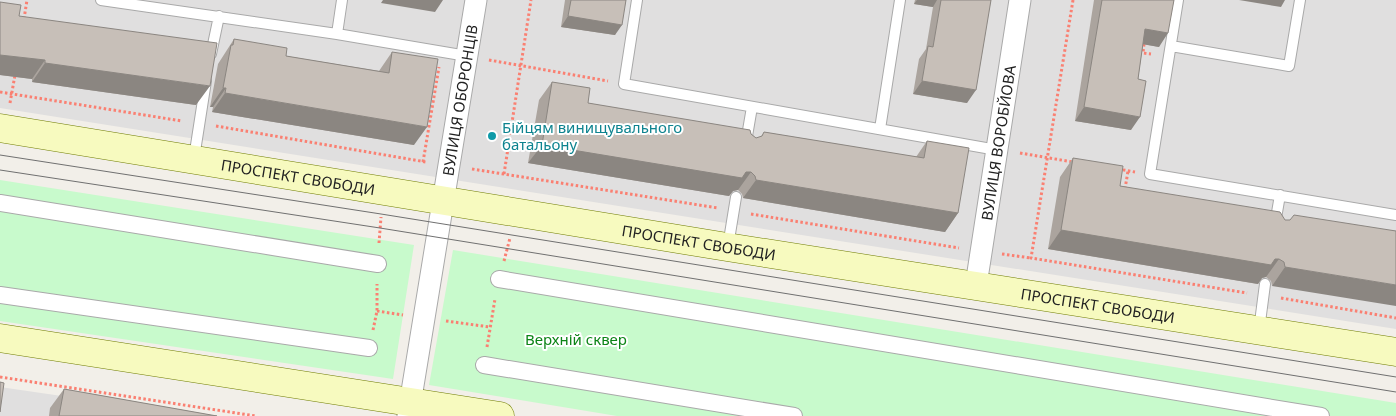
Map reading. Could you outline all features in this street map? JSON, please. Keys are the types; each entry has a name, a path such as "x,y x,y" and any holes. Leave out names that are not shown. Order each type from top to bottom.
{"main road":[{"name":"ПРОСПЕКТ СВОБОДИ","path":"3,128 727,247 1396,352"},
{"path":"0,338 409,409 500,416"}],"street":[{"name":"ВУЛИЦЯ ОБОРОНЦІВ","path":"409,409 476,0"},
{"name":"ВУЛИЦЯ ВОРОБЙОВА","path":"976,285 1020,0"},
{"path":"0,203 378,264"},
{"path":"499,279 1321,416"},
{"path":"0,295 368,348"},
{"path":"484,365 794,416"}],"lane":[{"path":"101,0 337,34 467,56"},
{"path":"337,34 342,0"},
{"path":"637,0 624,84 997,150"},
{"path":"880,129 900,0"},
{"path":"1178,0 1150,174 1396,215"},
{"path":"1171,46 1289,66 1300,0"},
{"path":"194,159 219,16"},
{"path":"744,150 752,107"},
{"path":"1274,232 1280,195"},
{"path":"727,247 736,197"},
{"path":"1259,330 1265,284"}],"path":[{"path":"22,28 27,0"},
{"path":"504,174 531,0"},
{"path":"1072,0 1031,258 1396,318"},
{"path":"423,162 442,52"},
{"path":"467,56 624,84"},
{"path":"3,128 12,94 16,66"},
{"path":"0,92 961,248 962,239"},
{"path":"997,150 1074,162"},
{"path":"368,348 377,311 378,264 384,190 392,157"},
{"path":"1110,168 1150,174"},
{"path":"1124,198 1128,171"},
{"path":"0,377 256,416"}],"shaded area":[{"path":"0,0 1396,0 1396,329 0,108"},
{"path":"0,387 199,416 0,416"}],"green space":[{"path":"0,180 414,245 393,379 0,321"},
{"name":"Верхній сквер","path":"453,250 1396,403 1396,416 617,416 429,385"}],"building":[{"path":"571,0 626,0 622,25 568,16"},
{"path":"941,0 991,0 976,90 922,81 928,46 933,47"},
{"path":"1102,0 1174,0 1168,33 1145,29 1138,79 1146,81 1140,117 1084,107"},
{"path":"0,2 21,5 19,16 217,43 210,86 45,63 45,60 0,55"},
{"path":"234,39 287,48 286,56 389,73 392,52 438,59 427,127 225,93 226,88 223,88 231,45 233,45"},
{"path":"552,82 590,88 588,103 750,130 751,134 756,138 762,136 764,132 924,158 927,141 969,148 958,213 756,180 751,172 746,172 742,178 542,145"},
{"path":"1073,158 1123,166 1120,186 1280,212 1285,220 1290,220 1294,215 1396,231 1396,285 1285,267 1284,262 1279,259 1275,259 1271,265 1061,230"},
{"path":"0,382 4,383 0,412"},
{"path":"64,389 217,416 59,416"}],"tram line":[{"path":"0,155 381,214 1396,377"},
{"path":"0,170 380,228 1396,392"}],"place":[{"name":"Бійцям винищувального батальону","path":"492,136"}]}
